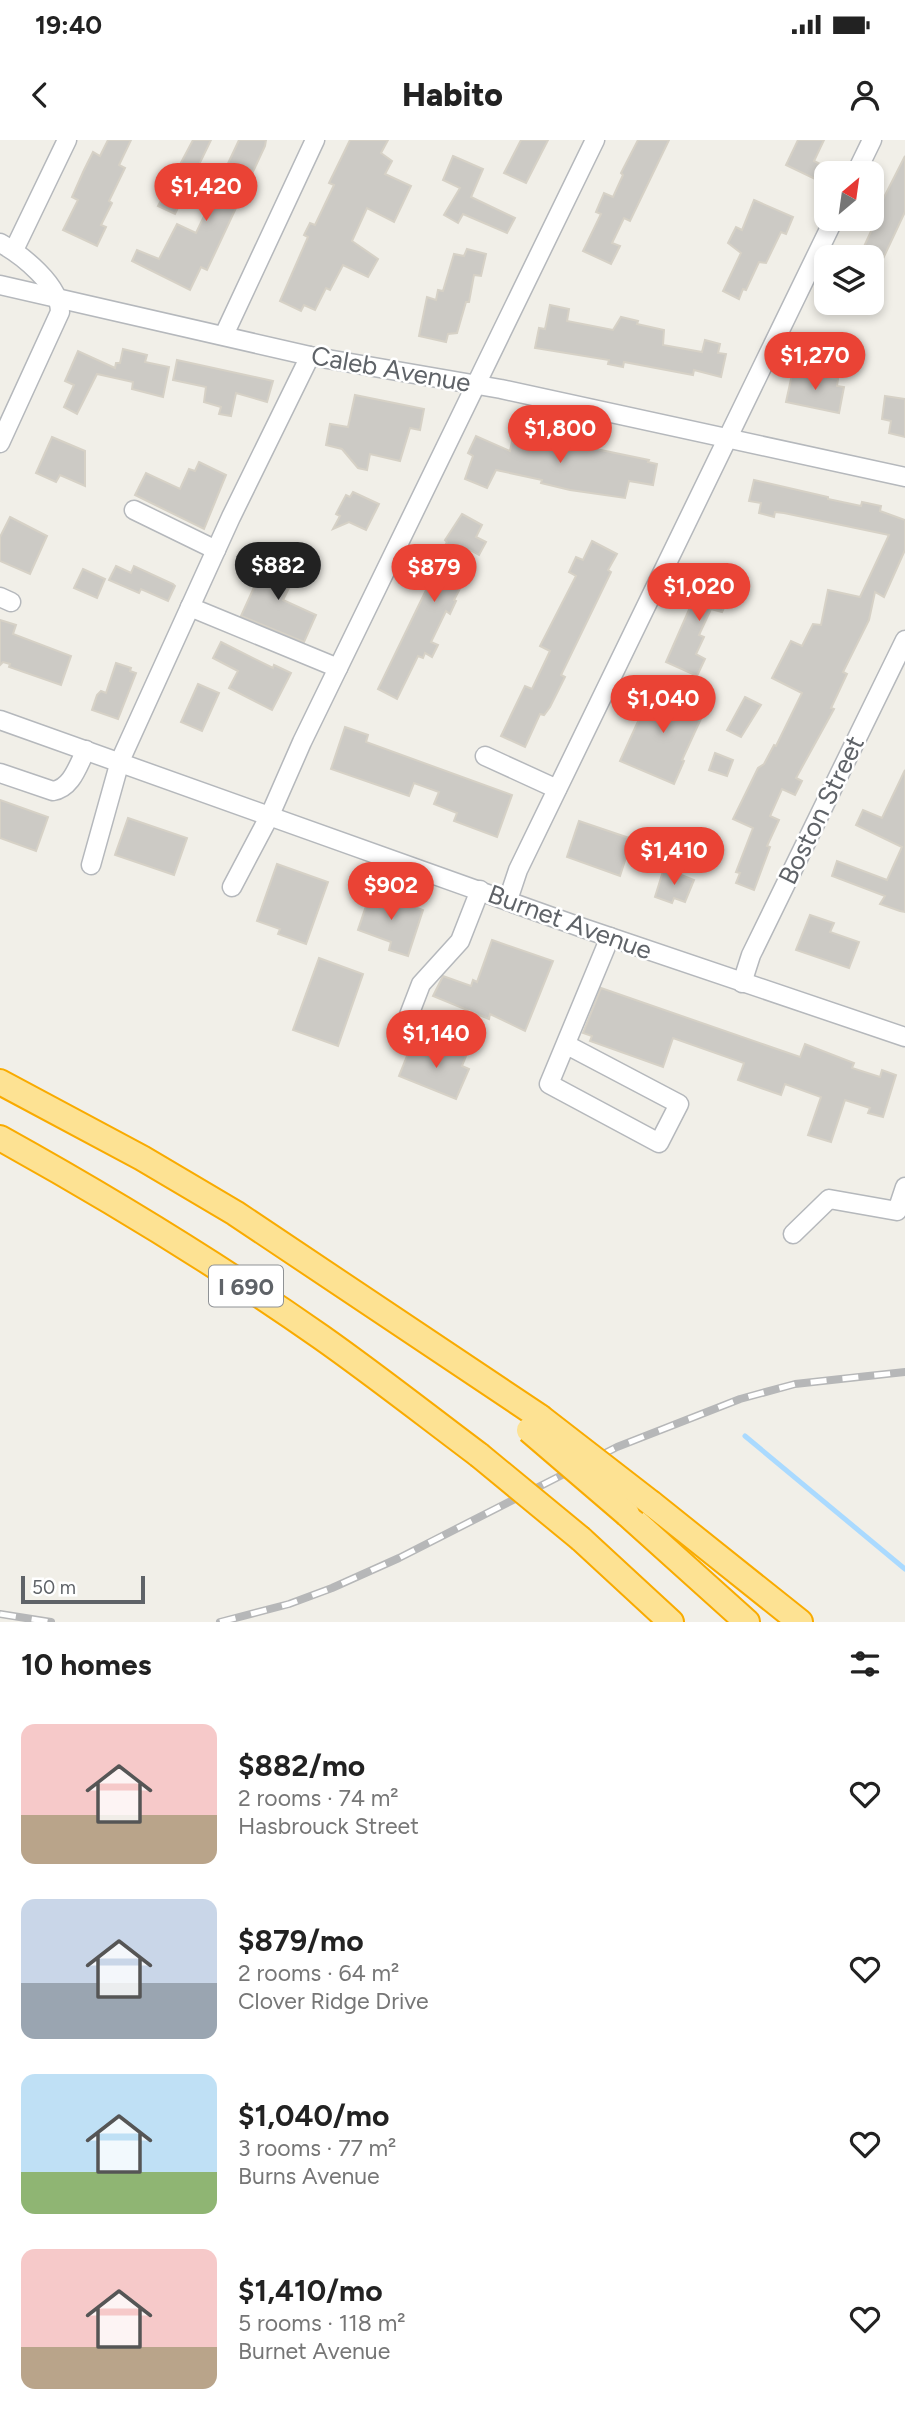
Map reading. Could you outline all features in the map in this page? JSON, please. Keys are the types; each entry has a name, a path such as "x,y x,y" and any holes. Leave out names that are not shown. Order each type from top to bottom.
{"highway":[{"name":"I 690","path":"0,1082 142,1158 236,1213 398,1321 534,1423 627,1514 747,1622"},
{"name":"I 690","path":"0,1138 203,1257 323,1338 479,1455 581,1539 671,1622"},
{"path":"534,1423 651,1503 800,1622"}],"street":[{"path":"0,443 60,312 57,297 38,272 7,247 67,140"},
{"path":"224,335 315,140"},
{"path":"232,887 270,815 338,668 595,140"},
{"path":"862,161 872,140"},
{"path":"508,900 518,870 828,231"},
{"name":"Caleb Avenue","path":"0,285 310,356 476,384 905,477"},
{"path":"91,865 120,761 216,550 310,356"},
{"path":"134,510 216,550"},
{"path":"190,607 338,668"},
{"name":"Boston Street","path":"742,983 751,956 905,640"},
{"name":"Burnet Avenue","path":"0,720 610,937 905,1037"},
{"path":"0,774 53,791 62,789 69,783 86,750"},
{"path":"485,756 557,789"},
{"path":"406,1023 421,984 460,941 480,890"},
{"path":"567,1045 679,1104 659,1143 549,1084 610,937"},
{"path":"793,1234 829,1199 897,1211 905,1187"}],"building":[{"path":"108,140 131,140 119,165 125,168 109,201 112,203 101,225 106,227 97,246 63,230 78,200 72,197 93,152 100,156"},
{"path":"193,140 211,140 175,214 158,206"},
{"path":"239,140 266,140 207,270 201,267 190,290 132,261 137,250 159,259 177,224 196,233 205,214 209,216 220,194 215,191"},
{"path":"350,140 388,140 381,153 392,161 385,174 411,186 394,222 367,208 352,241 378,259 368,277 343,265 330,290 326,288 315,310 304,305 301,311 280,301 308,237 304,235 310,223 315,225 334,185 329,183"},
{"path":"521,140 548,140 526,183 504,173"},
{"path":"638,140 669,140 630,221 624,218 612,243 620,246 611,264 583,251 601,214 596,212 604,193 613,197 623,175 621,173"},
{"path":"798,140 824,140 814,161 814,179 786,165"},
{"path":"453,156 483,169 471,197 515,218 507,233 463,214 458,223 444,215 460,188 443,180"},
{"path":"905,156 905,212 884,257 884,245 865,245 871,231 884,231 884,197"},
{"path":"754,200 793,217 786,234 781,232 766,263 759,262 739,299 723,291 741,253 728,243 736,227 742,230"},
{"path":"467,249 486,254 481,276 474,275 469,302 466,302 457,333 448,334 446,342 419,336 427,297 436,300 438,290 443,291 454,254 464,256"},
{"path":"550,305 569,309 567,321 613,330 621,317 664,330 663,345 702,352 705,340 720,344 718,353 726,354 721,377 694,370 693,375 624,362 623,367 608,364 609,360 535,348 539,328 545,329"},
{"path":"123,349 147,355 145,362 169,367 163,397 132,389 133,382 97,374 77,414 64,407 74,385 65,381 78,351 115,368 116,363 120,363"},
{"path":"177,360 273,381 267,402 236,393 231,416 219,414 221,407 204,402 206,387 173,380"},
{"path":"793,370 838,379 837,386 844,387 839,413 786,402"},
{"path":"355,395 424,409 420,430 410,428 400,461 370,454 367,470 358,468 342,449 326,445 330,424 348,427"},
{"path":"885,396 905,399 905,437 889,433 891,421 882,419"},
{"path":"514,432 649,460 648,462 657,464 653,485 629,481 625,498 570,490 541,483 542,480 496,470 487,488 465,479 473,456 468,453 476,436 510,451"},
{"path":"52,437 85,451 85,486 60,475 56,482 36,473"},
{"path":"199,462 226,475 204,529 135,495 146,473 180,489 189,469 195,471"},
{"path":"754,480 861,506 862,502 881,506 880,511 905,520 905,550 884,597 875,592 869,620 843,672 847,674 831,708 834,709 796,778 802,781 795,795 782,789 770,816 779,820 767,846 770,847 754,890 736,883 740,873 736,872 753,828 733,819 758,768 764,764 774,745 776,746 802,693 772,678 791,641 802,646 813,624 821,625 828,590 860,597 889,535 784,513 775,512 774,517 759,513 761,503 749,501"},
{"path":"353,492 379,504 366,530 349,522 333,529 340,516 336,514 346,495 350,497"},
{"path":"462,514 482,525 476,537 486,542 479,555 470,550 457,575 465,579 454,600 456,601 450,614 446,611 431,642 438,645 432,657 425,653 423,658 418,656 397,699 378,689 431,580 428,578 447,542 445,540"},
{"path":"10,517 47,536 30,574 0,561 0,537"},
{"path":"592,541 617,554 608,570 611,572 561,675 565,677 550,707 544,715 540,714 525,747 501,736 525,686 532,689 550,651 540,646 576,576 569,572 576,557 583,560"},
{"path":"272,555 299,568 283,600 316,615 304,642 241,616 266,561 269,562"},
{"path":"116,566 131,573 134,566 173,584 175,586 168,601 141,589 139,593 109,580"},
{"path":"83,569 105,579 97,598 74,588"},
{"path":"709,572 735,586 722,612 711,609 699,635 704,637 696,654 705,659 697,676 666,662 702,580"},
{"path":"0,620 16,625 13,634 71,656 61,685 9,667 10,664 3,662 0,665"},
{"path":"221,642 273,668 274,665 291,673 272,710 229,688 238,671 213,658"},
{"path":"116,663 131,668 130,671 136,673 118,719 92,710 97,695 101,691 106,693"},
{"path":"198,684 219,693 202,731 181,722"},
{"path":"654,686 705,710 674,784 620,761"},
{"path":"745,697 761,705 741,737 727,730"},
{"path":"345,727 368,735 366,742 512,795 497,837 454,821 457,813 434,804 439,792 414,783 409,796 331,769"},
{"path":"715,753 733,760 727,776 709,770"},
{"path":"905,770 905,912 880,904 885,896 832,876 837,861 887,880 902,847 856,825 863,810 882,818"},
{"path":"0,800 48,817 36,851 0,838"},
{"path":"128,818 187,838 174,875 115,855"},
{"path":"579,821 632,839 620,876 567,857"},
{"path":"277,864 328,882 306,944 278,934 280,929 257,921"},
{"path":"664,868 694,880 685,902 674,898 672,903 655,897"},
{"path":"371,891 423,910 408,956 389,950 391,942 358,930"},
{"path":"810,915 834,923 830,932 859,942 849,968 796,950"},
{"path":"492,940 553,961 525,1031 490,1014 489,1019 433,996 443,976 471,986 473,980 477,982"},
{"path":"319,958 363,974 338,1046 293,1030"},
{"path":"601,988 800,1057 805,1044 854,1063 852,1068 880,1077 882,1070 896,1075 883,1117 868,1113 870,1108 845,1100 831,1142 808,1135 821,1097 785,1084 781,1095 738,1080 744,1063 673,1038 663,1067 590,1041 592,1036 583,1033"},
{"path":"437,1044 466,1056 462,1066 469,1069 456,1099 399,1076 411,1046 433,1054"}],"waterway":[{"path":"745,1436 905,1569"}],"railway":[{"path":"220,1622 289,1604 332,1588 399,1558 617,1447 740,1399 795,1384 905,1372"},
{"path":"0,1614 51,1622"}]}
